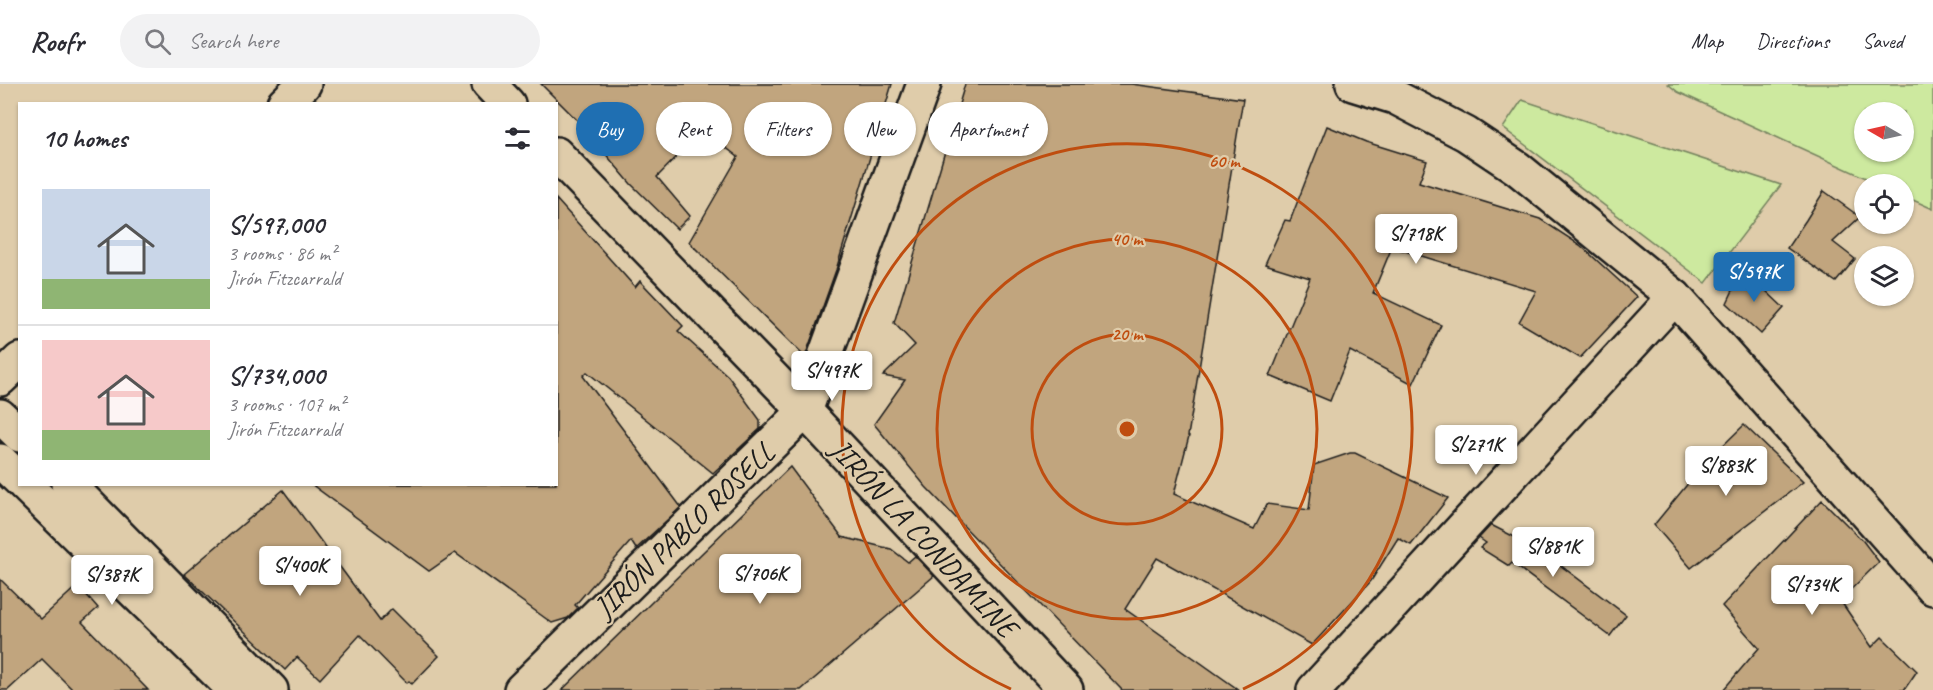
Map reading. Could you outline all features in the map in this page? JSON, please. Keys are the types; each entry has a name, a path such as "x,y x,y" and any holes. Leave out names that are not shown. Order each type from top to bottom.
{"street":[{"path":"286,102 304,84"},
{"path":"489,84 506,102"},
{"name":"JIRÓN PABLO ROSELL","path":"520,690 805,411 924,84"},
{"path":"1353,84 1395,97 1466,134 1517,168 1675,297 1933,588"},
{"name":"JIRÓN LA CONDAMINE","path":"558,156 805,411 1066,690"},
{"path":"1314,690 1675,297"},
{"path":"0,378 18,362"},
{"path":"0,416 18,433"},
{"path":"0,461 18,478"},
{"path":"26,486 235,690"},
{"path":"70,486 271,690"}],"green space":[{"path":"1668,84 1933,84 1933,209 1914,200 1914,174 1857,174 1678,92"},
{"path":"1522,100 1781,185 1706,283 1503,128"}],"building":[{"path":"541,84 892,84 887,102 844,102 844,156 870,156 836,270 805,357 689,242 738,157 732,152 732,102 656,102 656,156 678,156 657,177 690,216 677,229 631,184 607,156 644,156 644,102 576,102 576,119"},
{"path":"965,84 1131,84 1243,99 1189,436 1174,494 1254,529 1267,504 1309,510 1314,465 1355,453 1448,498 1411,545 1398,538 1371,581 1312,645 1157,558 1125,609 1239,690 1122,690 926,487 874,424 905,380 883,376 915,345 894,323 944,156 1048,156 1048,102 960,102"},
{"path":"1327,126 1366,142 1427,161 1419,182 1540,219 1580,245 1637,297 1580,358 1519,322 1536,291 1392,247 1373,293 1441,325 1413,384 1350,351 1330,401 1270,376 1310,278 1265,264 1285,220 1290,221"},
{"path":"1824,191 1854,213 1854,223 1833,242 1854,258 1836,282 1787,248"},
{"path":"558,201 635,287 640,281 683,326 678,331 728,376 760,420 760,429 713,473 587,372 583,376 681,507 636,549 631,541 575,605 578,608 568,618 552,623 455,553 429,571 314,486 558,486"},
{"path":"1743,269 1784,308 1761,334 1727,303"},
{"path":"1744,425 1803,482 1691,568 1654,525 1704,464"},
{"path":"790,467 842,537 891,549 908,562 915,556 934,576 801,690 562,690"},
{"path":"283,490 380,621 392,609 439,656 412,684 409,681 407,683 360,635 320,679 297,657 285,670 184,574"},
{"path":"1822,500 1863,541 1879,562 1840,600 1872,647 1882,637 1917,671 1904,690 1723,690 1759,648 1722,606"},
{"path":"1491,525 1540,550 1626,615 1610,636 1512,563 1509,566 1480,548 1486,543 1479,538"},
{"path":"0,579 41,619 78,585 98,608 82,622 148,690 73,690 42,659 8,690 0,690"}]}
